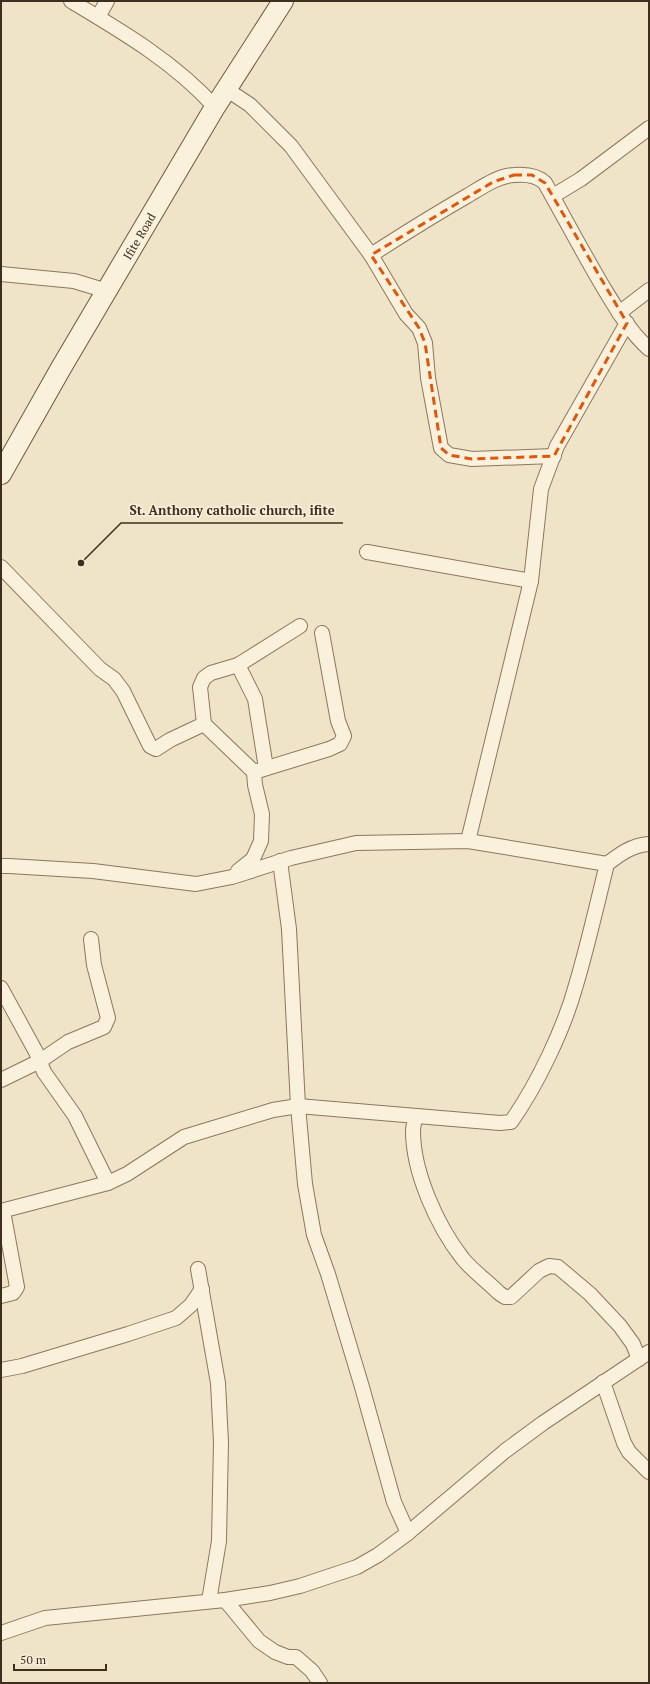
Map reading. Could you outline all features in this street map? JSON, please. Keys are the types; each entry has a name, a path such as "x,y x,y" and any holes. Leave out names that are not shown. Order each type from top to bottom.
{"street":[{"path":"71,1 130,36 168,63 197,87 215,107"},
{"path":"98,17 107,1"},
{"name":"Ifite Road","path":"1,474 215,107 283,1"},
{"path":"226,90 250,105 291,146 371,256 406,314 419,328 425,343 428,378 441,448 449,455 472,459 554,456"},
{"path":"552,196 581,179 649,128"},
{"path":"371,256 415,227 504,177 514,175 532,175 540,178 545,183 580,247 623,318 638,338 649,349"},
{"path":"1,274 74,281 107,291"},
{"path":"468,841 531,581 541,489 557,446 623,318 649,290"},
{"path":"367,552 531,581"},
{"path":"1,567 100,669 114,680 123,691 150,746 156,749 170,740 204,724"},
{"path":"260,770 204,724 200,687 204,678 211,673 238,665 300,626"},
{"path":"260,770 329,749 340,744 344,736 338,721 322,633"},
{"path":"232,877 253,859 261,841 262,814 255,785 260,770 255,700 238,665"},
{"path":"1,866 93,871 196,884 232,877 280,861 356,843 468,841 608,864"},
{"path":"1,1296 13,1293 17,1287 2,1211 108,1183 127,1174 184,1137 272,1110 298,1106 500,1123 511,1122 524,1102 555,1042 576,986 608,864 622,853 638,844 649,844"},
{"path":"280,861 290,929 298,1106 305,1184 314,1234 362,1387 394,1502 408,1533"},
{"path":"1,1080 40,1061 68,1042 104,1026 107,1023 108,1018 94,965 91,939"},
{"path":"1,988 40,1061 44,1072 75,1116 108,1183"},
{"path":"1,1633 45,1618 225,1600 270,1593 300,1586 357,1567 378,1555 408,1533 505,1451 543,1423 602,1382 644,1356 632,1344 620,1326 590,1294 558,1267 549,1266 544,1268 511,1297 505,1297 464,1260 451,1243 423,1183 417,1160 413,1130 416,1116"},
{"path":"198,1269 218,1383 221,1442 219,1541 209,1601"},
{"path":"1,1370 22,1366 176,1318 191,1305 202,1289"},
{"path":"602,1382 624,1443 629,1452 649,1472"},
{"path":"225,1600 259,1641 275,1652 288,1657 296,1657 312,1671 320,1683"}],"highlighted area":[{"path":"514,175 532,175 545,183 627,323 554,456 472,459 449,455 441,448 425,343 419,328 371,255 493,182"}],"place":[{"name":"St. Anthony catholic church, ifite","path":"81,563"}]}
